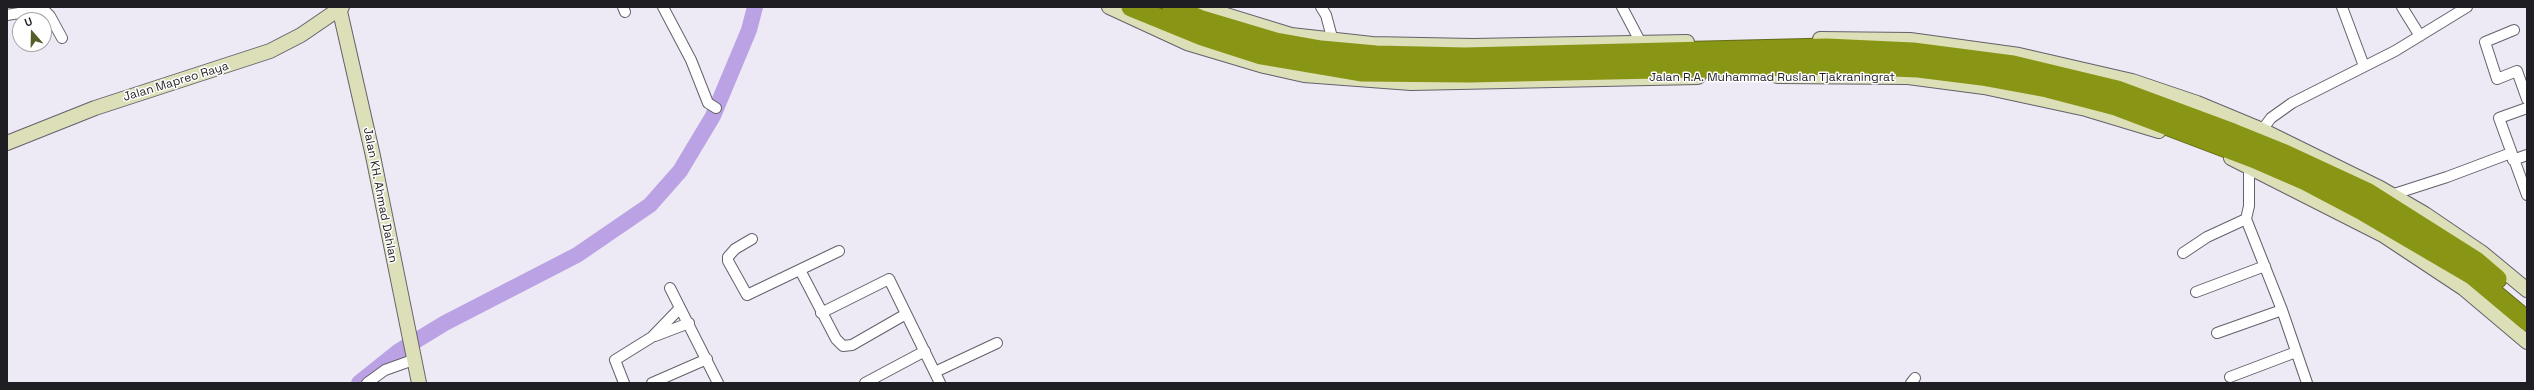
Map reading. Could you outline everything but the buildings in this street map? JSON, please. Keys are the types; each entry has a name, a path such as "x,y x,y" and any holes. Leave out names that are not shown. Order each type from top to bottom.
{"highway":[{"name":"Jalan R.A. Muhammad Ruslan Tjakraningrat","path":"1130,7 1202,36 1262,55 1361,72 1470,73 1845,65 1918,68 1982,76 2047,88 2116,106 2253,158 2306,181 2361,210 2472,275 2527,321"},
{"path":"1172,7 1199,20 1276,42 1321,50 1376,55 1465,57 1827,48 1913,52 2012,65 2117,90 2233,132 2367,192 2476,261 2527,305"}],"street":[{"path":"663,7 691,60 708,103 716,108"},
{"name":"Jalan R.A. Muhammad Ruslan Tjakraningrat","path":"1109,7 1187,44 1216,53 1304,75 1351,80 1478,83 1838,75 1908,77 1984,87 2086,108 2174,136 2249,166 2383,234 2463,288 2527,342"},
{"path":"1200,7 1291,35 1333,41 1426,46 1842,39 1910,40 2003,52 2132,81 2197,104 2262,130 2391,195 2425,214 2481,252 2527,290"},
{"path":"1321,7 1326,15 1333,41"},
{"path":"1622,7 1641,43"},
{"path":"2342,7 2364,66"},
{"path":"2402,7 2420,36"},
{"path":"2262,130 2271,118 2292,103 2420,36 2467,7"},
{"path":"7,15 43,9 50,16 62,38"},
{"name":"Jalan KH. Ahmad Dahlan","path":"340,9 373,156 418,383"},
{"name":"Jalan Mapreo Raya","path":"7,143 139,93 264,54 301,35 340,9"},
{"path":"2514,30 2485,42 2497,79 2517,71 2527,99"},
{"path":"2527,108 2499,118 2527,195"},
{"path":"2391,195 2512,156 2527,154"},
{"path":"2249,166 2249,206 2246,219 2282,310 2307,383"},
{"path":"2183,253 2207,237 2246,219"},
{"path":"752,239 735,249 728,257 728,261 746,295 839,251"},
{"path":"2196,292 2265,266"},
{"path":"800,270 821,313 838,343 846,347 906,314"},
{"path":"821,313 887,279 891,280 940,383"},
{"path":"670,288 718,383"},
{"path":"652,337 680,308"},
{"path":"2217,333 2282,310"},
{"path":"624,383 615,360 652,337 689,323"},
{"path":"935,372 997,343"},
{"path":"865,383 925,351"},
{"path":"2230,377 2296,352"},
{"path":"367,383 385,370 412,356"},
{"path":"652,383 706,359"}],"waterway":[{"path":"359,383 399,351 445,323 577,255 650,205 680,171 713,116 749,30 755,7"}]}
